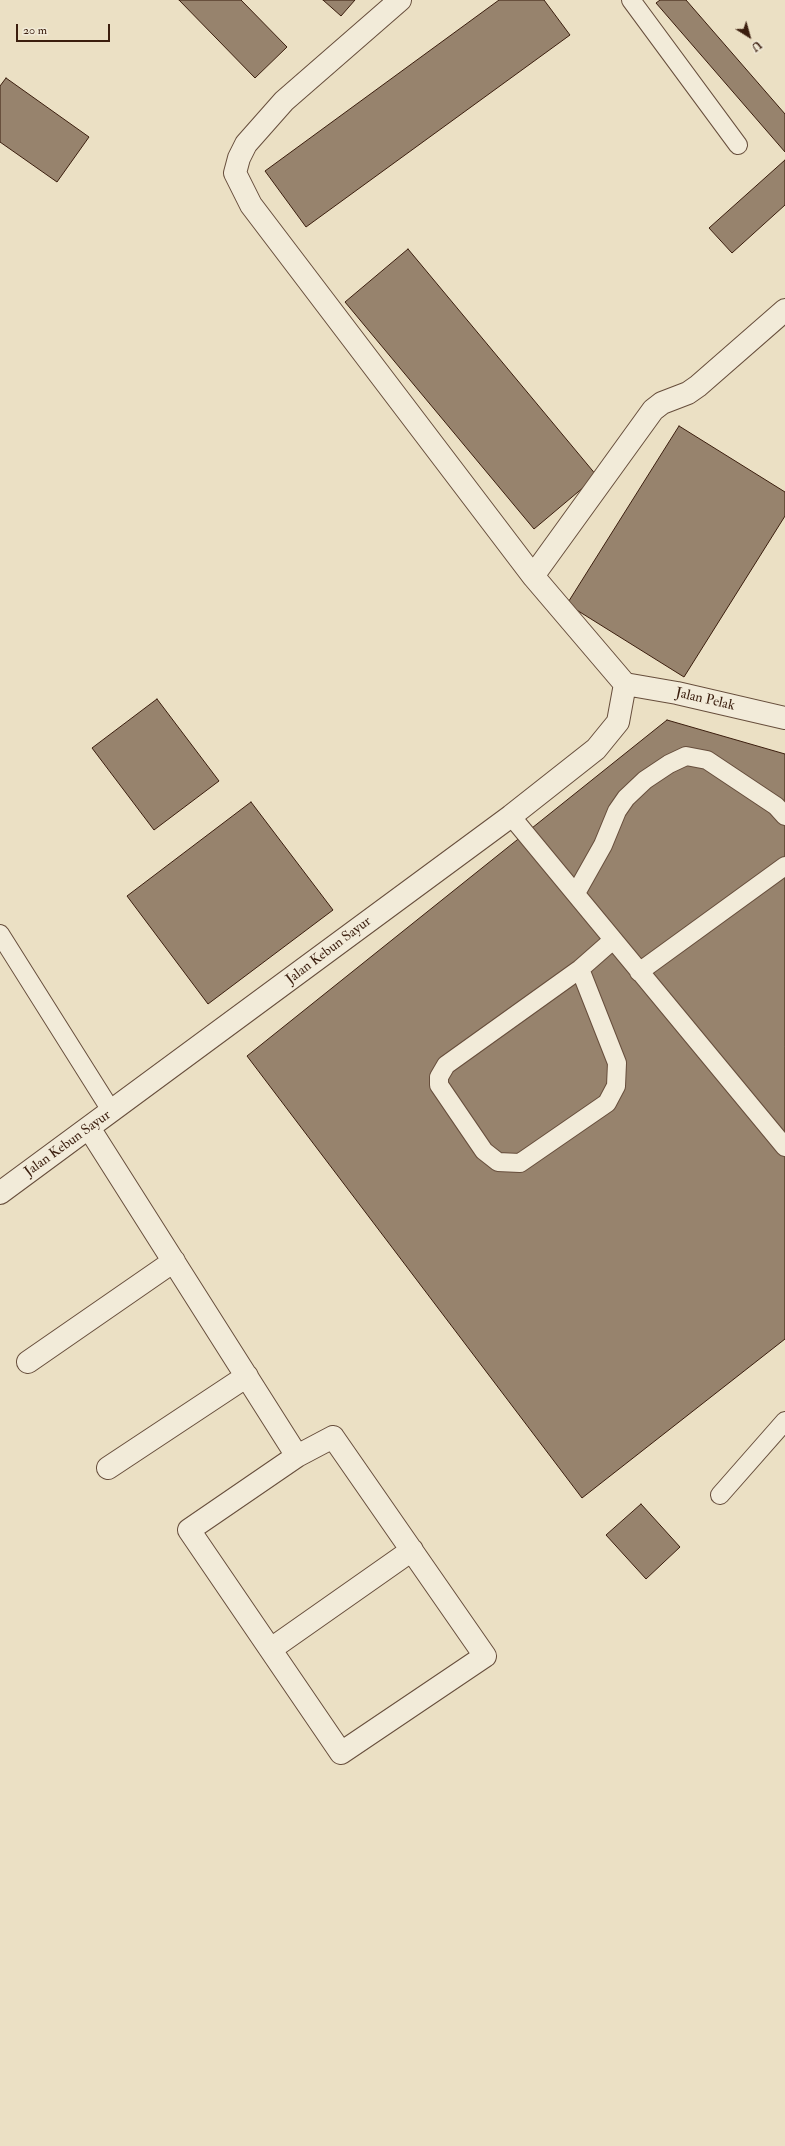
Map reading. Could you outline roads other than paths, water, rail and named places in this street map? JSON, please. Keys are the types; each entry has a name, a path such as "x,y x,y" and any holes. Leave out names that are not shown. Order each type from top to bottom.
{"street":[{"path":"400,0 284,101 246,144 238,158 235,173 251,206 533,576 625,684"},
{"path":"533,576 653,410 662,403 688,394 785,310"},
{"name":"Jalan Pelak","path":"625,684 677,693 785,718"},
{"name":"Jalan Kebun Sayur","path":"0,1193 112,1112 511,816 596,749 618,722 625,684"},
{"path":"89,1128 298,1456"},
{"path":"28,1362 174,1261"},
{"path":"108,1468 247,1376"},
{"path":"334,1437 412,1550 485,1656 341,1753 189,1530 298,1456 334,1437"},
{"path":"271,1649 412,1550"}],"lane":[{"path":"631,0 738,145"},
{"path":"576,893 603,845 617,811 626,798 645,780 669,764 686,756 707,760 776,806 785,816"},
{"path":"511,816 576,893 638,972 785,1147"},
{"path":"638,972 785,866"},
{"path":"0,934 112,1112"},
{"path":"580,969 617,1063 616,1086 607,1104 520,1163 498,1162 484,1151 439,1085 439,1076 446,1065 580,969 613,940"},
{"path":"720,1495 785,1421"}]}
